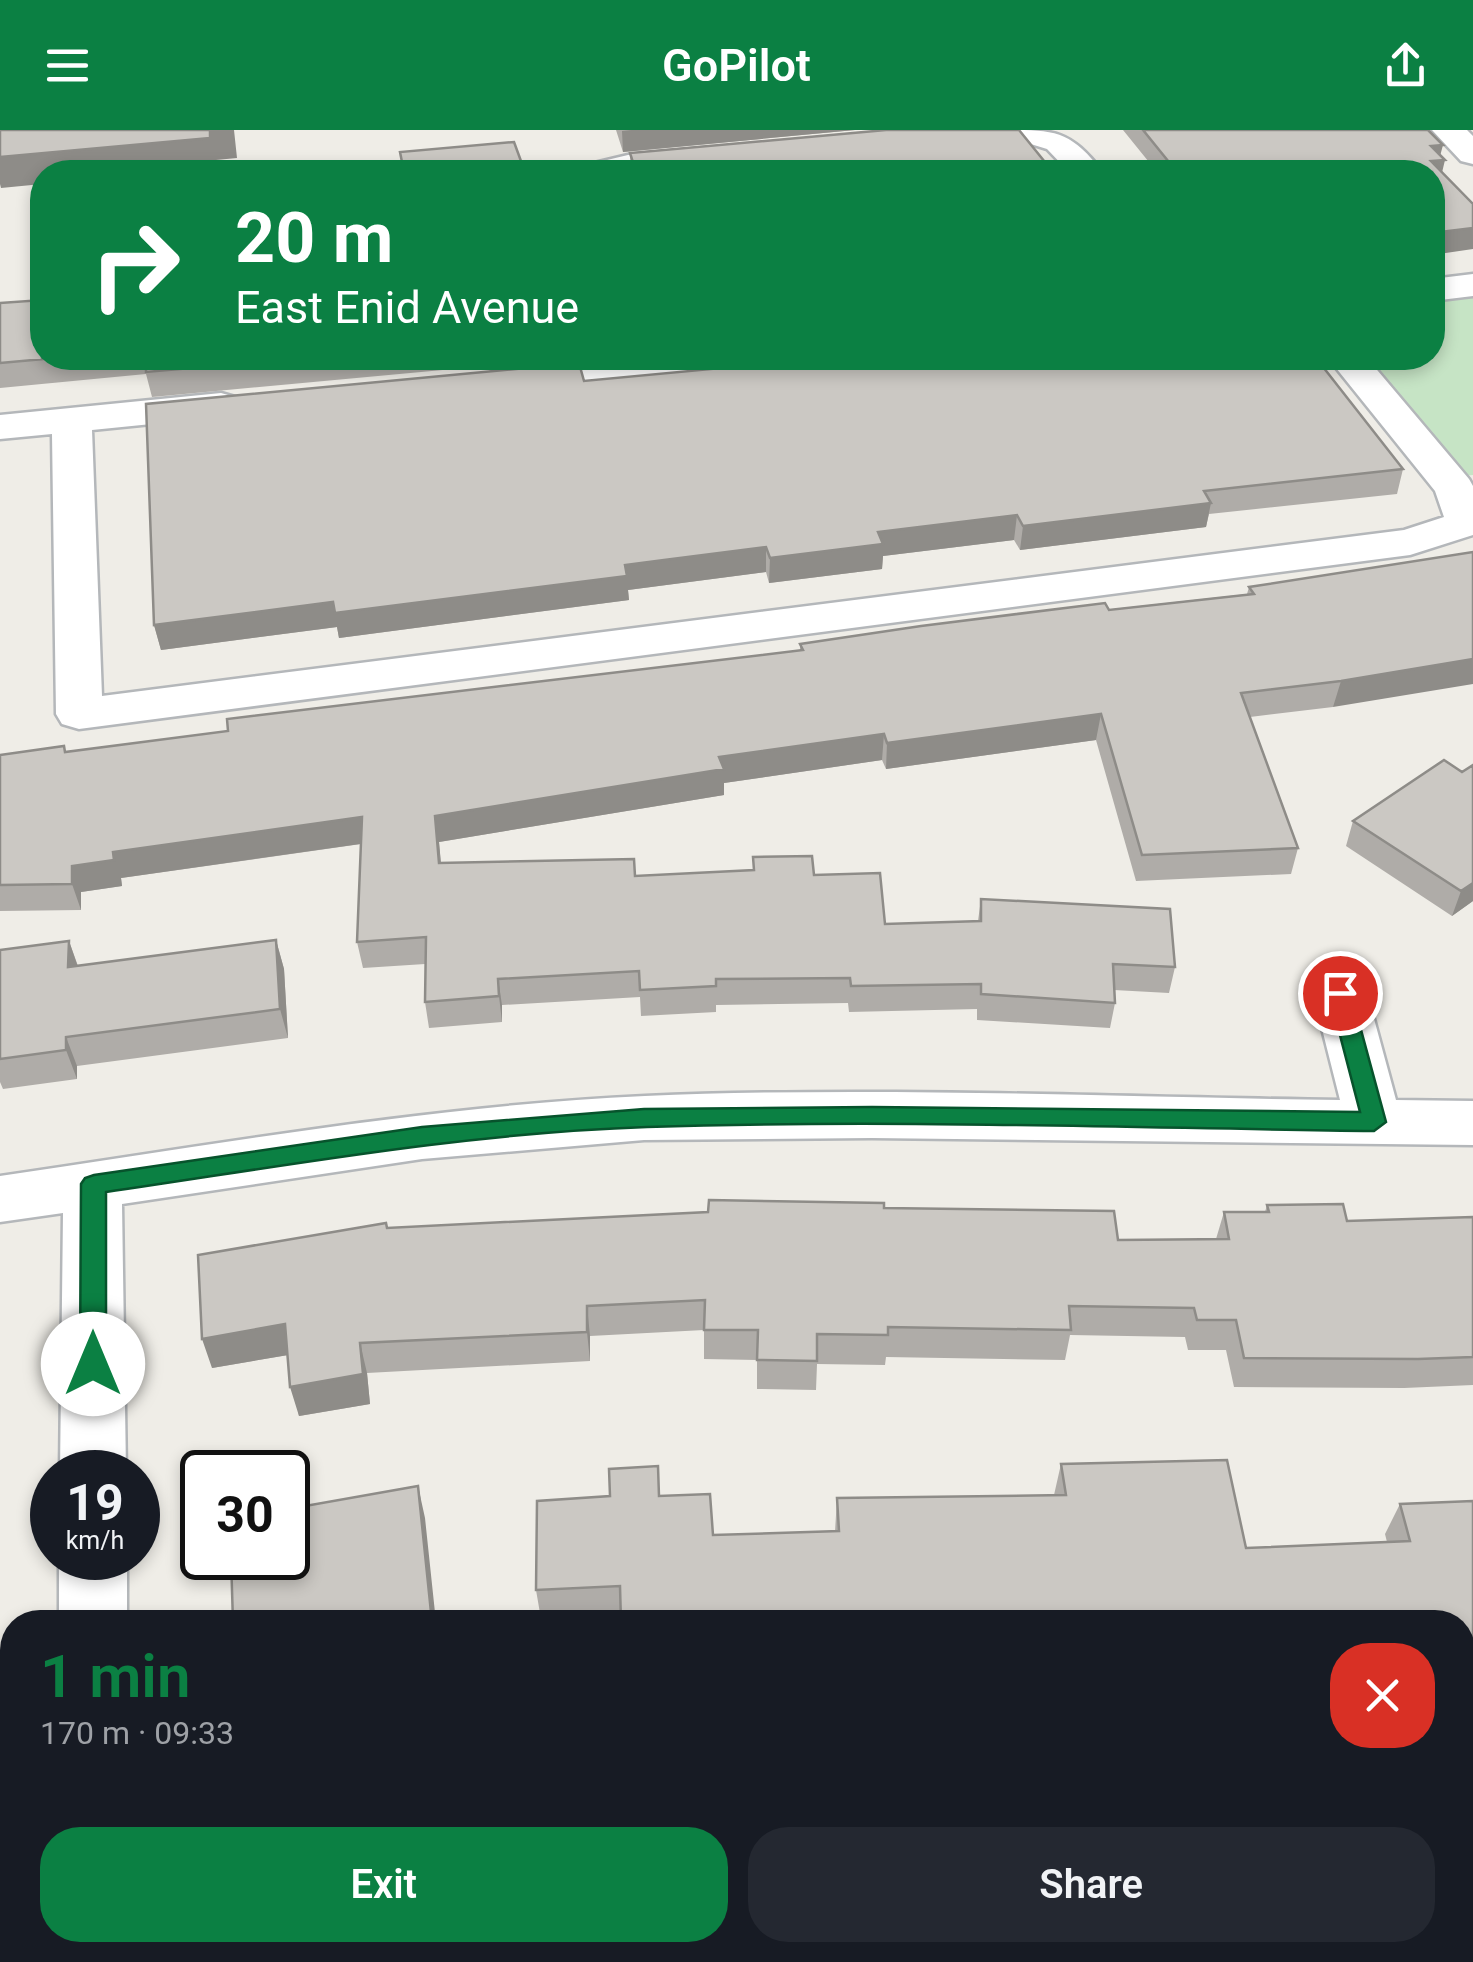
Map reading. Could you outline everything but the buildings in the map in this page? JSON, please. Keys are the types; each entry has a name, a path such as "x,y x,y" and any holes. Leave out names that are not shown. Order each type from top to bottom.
{"street":[{"path":"1019,130 1041,133 1065,144 1077,160"},
{"path":"679,160 740,154"},
{"path":"1445,289 1473,286"},
{"path":"462,383 570,370"},
{"path":"72,420 79,714 1410,542 1462,525 1466,513 1454,488 1357,370"},
{"path":"0,427 248,403"},
{"path":"1340,993 1374,1122"},
{"path":"0,1199 422,1136 644,1118 872,1116 1473,1123"},
{"path":"93,1450 94,1184"},
{"path":"93,1580 93,1610"}],"green space":[{"path":"1473,285 1473,475 1445,478 1357,370 1445,370 1445,288"}],"route":[{"path":"93,1364 94,1184 422,1136 644,1118 872,1116 1374,1122 1340,993"}]}
